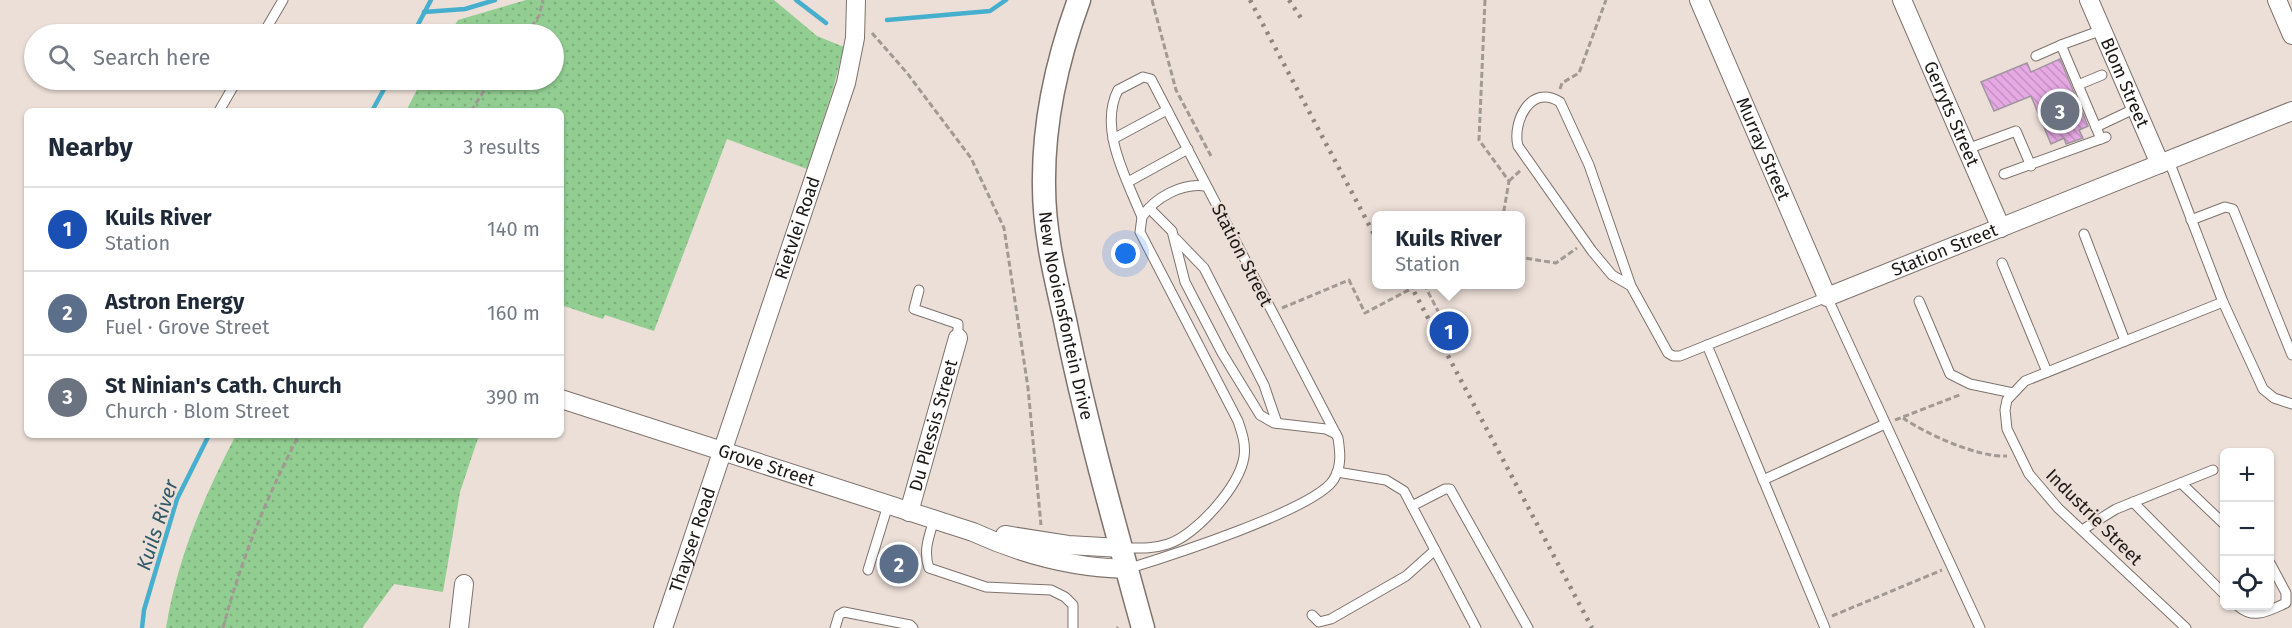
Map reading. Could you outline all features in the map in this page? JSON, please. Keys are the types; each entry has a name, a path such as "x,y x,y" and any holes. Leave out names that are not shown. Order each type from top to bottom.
{"street":[{"name":"Rietvlei Road","path":"722,453 846,83 855,38 856,0"},
{"name":"New Nooiensfontein Drive","path":"1079,0 1060,61 1050,105 1044,162 1044,214 1071,350 1143,628"},
{"name":"Murray Street","path":"1699,0 1827,297"},
{"name":"Gerryts Street","path":"1902,0 2001,228"},
{"name":"Blom Street","path":"2089,0 2136,108 2164,162"},
{"path":"2277,0 2292,35"},
{"name":"Station Street","path":"1827,297 2292,111"},
{"name":"Du Plessis Street","path":"909,512 958,338"},
{"name":"Grove Street","path":"564,400 722,453 973,532 1068,545 1124,558"},
{"name":"Thayser Road","path":"663,628 722,453"},
{"path":"459,628 464,584"}],"lane":[{"path":"269,24 283,0"},
{"path":"2036,56 2102,30"},
{"path":"2004,174 2104,138 2096,127 2061,45"},
{"path":"2078,85 2103,75"},
{"path":"1124,558 1159,547 1190,532 1233,484 1241,470 1245,450 1238,421 1140,232 1142,217 1114,149 1116,94 1122,86 1143,77 1151,79 1205,186"},
{"path":"221,108 231,90"},
{"name":"Station Street","path":"1631,286 1612,275 1592,251 1518,146 1516,126 1525,108 1533,101 1541,97 1560,102 1589,165 1631,286 1668,353 1672,356 1707,345 1827,297"},
{"path":"2096,127 2136,108"},
{"path":"1113,139 1167,110"},
{"path":"1967,149 2016,131 2031,166"},
{"path":"1128,182 1188,149"},
{"path":"2164,162 2192,220 2223,302 2263,389 2274,398 2292,404"},
{"name":"Station Street","path":"1142,217 1149,208 1181,188 1205,186 1336,434 1340,452 1337,472"},
{"path":"2192,220 2225,207 2233,208 2292,356"},
{"path":"1149,208 1168,225 1174,237 1185,282 1222,353 1260,415 1277,423 1326,429 1336,434"},
{"path":"2084,234 2125,341"},
{"path":"1174,237 1204,268 1264,385 1277,423"},
{"path":"2002,263 2047,372"},
{"path":"919,290 914,309 958,324 958,338"},
{"path":"1827,297 1980,628"},
{"path":"1918,302 1950,374 1960,381 2013,393 2025,381 2223,302"},
{"path":"1707,345 1823,624"},
{"name":"Industrie Street","path":"2013,393 2007,400 2007,429 2029,474 2082,530 2186,628"},
{"path":"1763,480 1885,424"},
{"path":"2082,530 2133,502 2214,470"},
{"path":"1124,558 1308,500 1325,489 1337,472 1391,482 1404,491 1476,628"},
{"path":"2181,483 2220,520"},
{"path":"1412,506 1445,489 1450,489 1528,628"},
{"path":"2133,502 2220,590"},
{"path":"868,570 888,505"},
{"path":"934,520 926,546 926,560 929,568 986,586 1051,590 1060,593 1072,606 1073,628"},
{"path":"1312,615 1319,622 1331,619 1406,576 1435,550"},
{"path":"2274,570 2286,593 2286,603 2274,608"},
{"path":"2243,610 2256,615 2268,610"},
{"path":"835,628 839,615 844,612 910,625 913,628"}],"path":[{"path":"533,24 542,10 543,0"},
{"path":"1152,0 1176,90 1211,156"},
{"path":"1485,0 1479,140 1509,181 1504,211"},
{"path":"1562,84 1579,73 1606,0"},
{"path":"868,30 907,73 971,158 1004,228 1028,388 1041,530"},
{"path":"473,108 485,90"},
{"path":"1525,258 1556,262 1569,254"},
{"path":"1292,304 1349,280 1365,313 1414,289"},
{"path":"1424,289 1440,315"},
{"path":"1441,330 1446,325 1452,324"},
{"path":"1885,424 1980,387"},
{"path":"1903,418 1945,440 1998,457 2019,456"},
{"path":"222,628 238,571 258,518 298,438"},
{"path":"1823,624 1951,566"}],"green space":[{"path":"526,0 774,0 817,36 844,47 807,169 727,139 654,331 605,315 603,319 564,306 564,108 408,108 417,90 564,90 564,24 455,24 458,20"},
{"path":"234,438 478,438 460,492 443,592 394,584 362,628 166,628 177,577 193,528"}],"building":[{"path":"2060,59 2088,126 2079,130 2083,138 2066,144 2064,138 2051,144 2031,96 1994,111 1981,82 2027,63 2031,72"}],"waterway":[{"name":"Kuils River","path":"418,24 431,0"},
{"path":"424,12 465,9 495,0"},
{"path":"796,0 826,23"},
{"path":"887,20 990,11 1006,0"},
{"name":"Kuils River","path":"374,108 384,90"},
{"name":"Kuils River","path":"142,628 144,610 177,499 208,438"}],"railway":[{"path":"1250,0 1372,231"},
{"path":"1289,0 1303,21"},
{"path":"1413,289 1592,628"}],"place":[{"name":"St Ninian's Cath. Church","path":"2060,111"},
{"name":"Kuils River","path":"1449,331"},
{"name":"Astron Energy","path":"899,564"}]}
